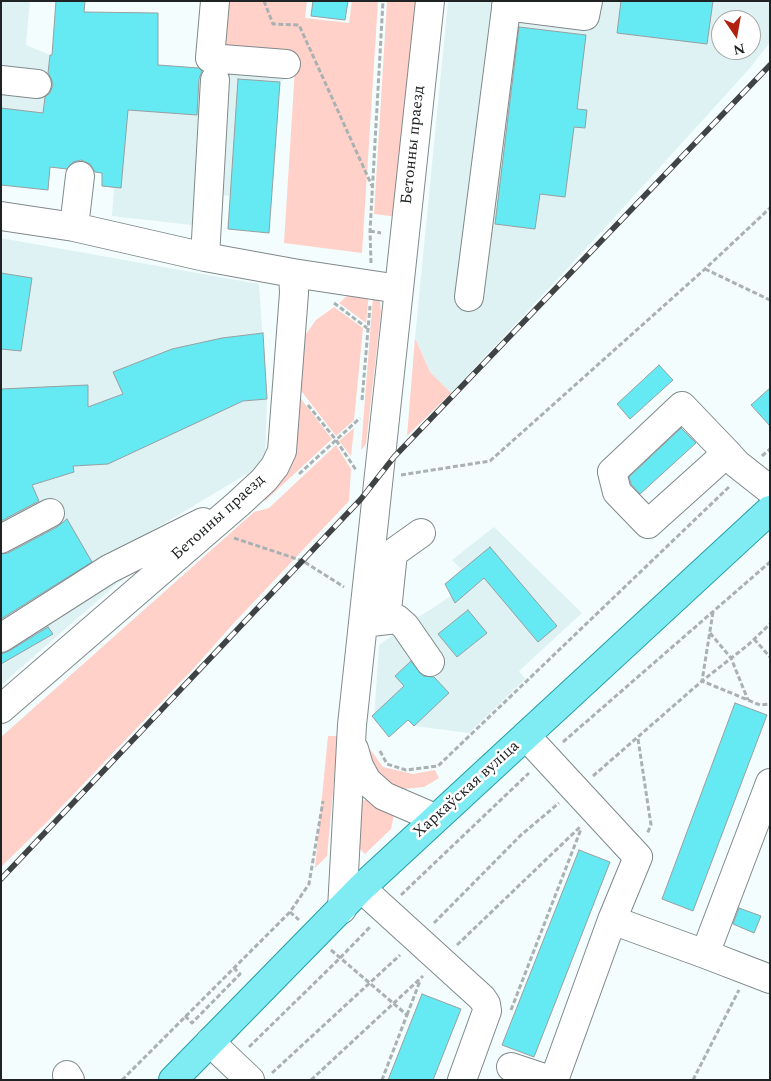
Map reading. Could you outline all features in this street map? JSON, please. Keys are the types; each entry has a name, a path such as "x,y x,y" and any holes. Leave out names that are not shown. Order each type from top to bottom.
{"main road":[{"name":"Харкаўская вуліца","path":"173,1080 361,888 770,510"}],"street":[{"path":"215,1 210,58 286,64"},
{"name":"Бетонны праезд","path":"342,909 351,741 375,621 399,289 430,1"},
{"path":"469,297 506,4 585,16 588,1"},
{"path":"1,80 37,84"},
{"path":"205,257 215,80"},
{"path":"74,227 80,176"},
{"path":"1,216 74,227 205,257 399,289"},
{"name":"Бетонны праезд","path":"1,708 238,504 264,480 275,466 282,451 294,273"},
{"path":"737,462 770,490"},
{"path":"1,638 109,569 238,504"},
{"path":"1,539 50,513"},
{"path":"421,533 392,553 375,621 397,619 405,626 430,662"},
{"path":"526,736 638,857 612,920 554,1080"},
{"path":"351,741 359,766 367,781 384,796 435,818"},
{"path":"705,954 770,783"},
{"path":"361,888 482,998 486,1004 487,1011 462,1080"},
{"path":"612,920 765,977"},
{"path":"210,1042 253,1073"},
{"path":"511,1066 550,1080"}],"path":[{"path":"264,1 273,24 298,25 372,186"},
{"path":"360,428 372,284 370,231 383,1"},
{"path":"393,476 490,461 705,269 770,208"},
{"path":"705,269 770,300"},
{"path":"287,384 302,396 336,440 361,477"},
{"path":"380,749 387,764 406,770 438,766 737,462 770,449"},
{"path":"209,529 302,561 346,589"},
{"path":"702,681 713,612"},
{"path":"340,958 240,1055 253,1073 370,984 418,939 521,835 638,738 770,624"},
{"path":"710,632 731,658 748,701"},
{"path":"754,639 770,656"},
{"path":"702,681 748,701 760,705 770,704"},
{"path":"638,738 651,825 638,857"},
{"path":"122,1080 290,912 308,884 323,800"},
{"path":"510,1013 582,825"},
{"path":"290,912 407,1015"},
{"path":"185,1016 192,1023 240,974 234,968"},
{"path":"693,1080 739,990 765,977"},
{"path":"382,1080 421,978"}],"shaded area":[{"path":"1,1 30,1 26,45 50,55 290,76 280,82 269,233 227,229 230,196 203,193 200,226 112,216 114,188 102,186 102,173 50,167 48,190 1,185"},
{"path":"221,1 307,1 305,18 349,23 352,1 378,1 362,253 284,243 295,57 218,48"},
{"path":"387,1 416,1 398,217 374,214"},
{"path":"448,1 770,1 770,42 761,54 761,10 711,10 711,60 756,60 750,68 592,242 451,393 430,372 415,338"},
{"path":"1,238 259,284 267,399 265,463 123,548 134,569 1,685"},
{"path":"369,293 366,323 339,303 353,294"},
{"path":"373,296 380,302 381,312 366,444 361,450"},
{"path":"334,307 363,328 354,420 336,436 299,388 301,347 306,334 316,320"},
{"path":"415,338 430,372 451,393 407,436"},
{"path":"298,395 332,439 265,501 262,497"},
{"path":"354,428 351,456 339,441"},
{"path":"336,445 351,469 349,501 194,668 48,821 1,867 1,737 254,512 269,508"},
{"path":"494,527 582,613 519,671 525,679 469,733 414,726 408,720 389,737 374,719 379,645 451,596 445,584 461,569 452,560"},
{"path":"328,736 338,736 327,856 315,868"},
{"path":"364,741 383,767 413,774 435,770 439,778 424,787 391,788 378,781"},
{"path":"366,800 379,805 394,815 391,829 365,854 356,845 359,801"}],"building":[{"path":"56,1 85,1 84,12 158,13 158,65 199,68 202,71 199,79 197,115 128,110 121,188 102,186 102,173 95,172 90,164 81,160 73,162 67,169 50,167 48,190 1,185 1,108 43,113 45,97 50,93 53,85 48,73 50,55 52,55"},
{"path":"313,1 348,1 345,20 311,16"},
{"path":"621,1 713,1 707,44 617,33"},
{"path":"519,27 586,35 577,109 587,110 585,128 574,127 565,197 540,194 535,229 495,224"},
{"path":"238,79 280,82 269,233 228,229"},
{"path":"1,273 32,278 21,351 1,349"},
{"path":"263,333 267,399 243,401 108,464 73,466 74,472 32,485 39,501 1,521 1,389 88,385 88,407 123,394 113,372 172,349 222,338"},
{"path":"659,365 673,380 630,419 617,404"},
{"path":"770,388 770,426 751,405"},
{"path":"681,428 696,443 640,494 631,484 629,477"},
{"path":"67,519 92,562 1,619 1,554 8,553 57,527"},
{"path":"490,547 557,626 538,642 484,578 455,603 445,584"},
{"path":"468,610 487,633 457,657 438,634"},
{"path":"48,627 53,634 1,664 1,654"},
{"path":"411,661 423,676 434,677 449,693 414,726 408,720 389,737 372,716 404,686 395,676"},
{"path":"735,703 767,715 693,911 662,899"},
{"path":"579,850 610,862 534,1057 502,1045"},
{"path":"739,908 761,916 754,933 733,924"},
{"path":"422,994 461,1009 433,1080 388,1080"}],"railway":[{"path":"1,879 361,499 394,457 770,65"}]}
